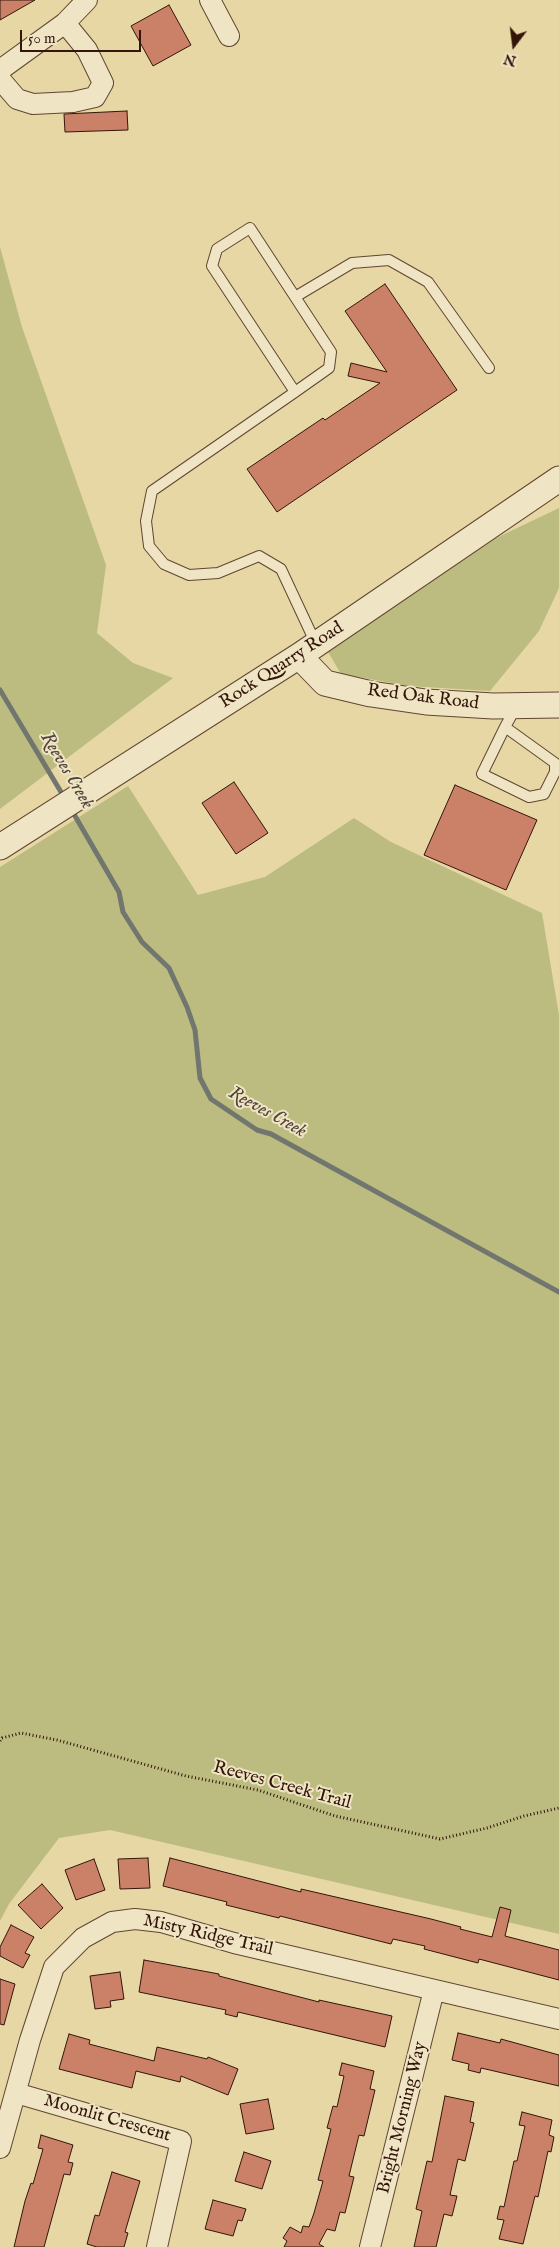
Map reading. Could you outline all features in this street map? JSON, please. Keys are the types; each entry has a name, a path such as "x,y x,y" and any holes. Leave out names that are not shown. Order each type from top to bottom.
{"street":[{"path":"0,70 65,23 87,0"},
{"path":"210,0 229,36"},
{"path":"0,79 17,99 33,104 73,102 95,97 103,83 87,50 65,23"},
{"name":"Rock Quarry Road","path":"0,847 308,651 559,479"},
{"name":"Red Oak Road","path":"308,651 325,683 371,694 511,717 559,705"},
{"name":"Misty Ridge Trail","path":"0,2148 30,2040 54,1967 82,1938 112,1922 135,1919 161,1922 252,1947 559,2018"},
{"name":"Bright Morning Way","path":"370,2247 434,1990"},
{"name":"Moonlit Crescent","path":"16,2093 181,2141 157,2247"}],"lane":[{"path":"295,392 212,266 217,249 250,228 331,352 329,368 295,392 152,491 146,521 150,546 164,564 189,575 218,573 259,556 281,570 308,651"},
{"path":"295,297 352,263 389,260 428,282 489,368"},
{"path":"511,717 555,763 555,772 544,794 529,797 482,774 511,717"}],"path":[{"name":"Reeves Creek Trail","path":"0,1741 2,1738 21,1732 58,1740 186,1776 258,1790 336,1816 440,1839 559,1808"}],"green space":[{"path":"0,247 22,327 106,565 97,633 133,663 173,678 0,809"},
{"path":"559,508 559,588 539,631 490,691 409,686 341,674 328,652 492,540"},
{"path":"128,786 198,895 265,877 354,818 391,842 542,913 559,1015 559,1934 110,1830 59,1838 9,1904 0,1921 0,867"}],"building":[{"path":"0,0 35,0 0,20"},
{"path":"169,5 191,45 153,66 131,26"},
{"path":"127,111 128,130 65,132 64,114"},
{"path":"385,284 457,390 277,512 247,469 323,418 325,420 380,383 348,376 351,363 387,372 345,311"},
{"path":"234,782 268,833 236,854 202,803"},
{"path":"455,785 537,820 506,890 424,855"},
{"path":"148,1858 150,1888 120,1889 118,1859"},
{"path":"170,1858 301,1892 301,1889 431,1919 492,1937 500,1907 511,1910 505,1936 559,1950 559,1980 479,1959 478,1963 424,1949 425,1946 393,1939 391,1944 280,1916 279,1918 226,1905 227,1902 163,1886"},
{"path":"94,1859 105,1890 76,1900 65,1870"},
{"path":"42,1884 63,1908 41,1929 18,1905"},
{"path":"11,1925 34,1937 25,1953 30,1955 23,1968 0,1956 0,1947"},
{"path":"144,1960 219,1974 219,1976 319,2002 319,2000 392,2016 385,2047 238,2012 237,2017 225,2014 226,2010 139,1992"},
{"path":"120,1972 124,1999 110,2001 111,2007 95,2009 90,1976"},
{"path":"0,1979 15,1984 4,2025 0,2024"},
{"path":"458,2033 500,2043 501,2039 559,2055 559,2086 481,2068 480,2073 468,2070 469,2064 452,2060"},
{"path":"69,2034 90,2040 89,2044 154,2061 157,2047 207,2059 208,2057 238,2069 228,2095 181,2076 180,2082 136,2071 132,2088 59,2069"},
{"path":"342,2063 374,2071 370,2089 375,2090 364,2136 359,2135 349,2176 354,2177 345,2213 340,2212 335,2231 327,2229 319,2244 324,2247 284,2247 287,2241 283,2238 290,2227 301,2233 303,2226 309,2227 314,2213 323,2181 318,2180 331,2129 327,2128 333,2106 337,2107 344,2076 339,2075"},
{"path":"445,2096 474,2102 470,2122 474,2123 465,2161 458,2159 450,2195 457,2196 452,2216 444,2214 436,2247 414,2247 422,2211 416,2209 427,2161 432,2162"},
{"path":"268,2099 274,2129 246,2134 240,2104"},
{"path":"522,2112 552,2120 549,2135 554,2137 551,2152 548,2151 538,2197 535,2196 523,2244 499,2239 504,2220 497,2219 500,2206 504,2207 514,2161 517,2161 525,2126 519,2125"},
{"path":"41,2135 73,2145 68,2162 73,2163 70,2175 64,2174 44,2247 14,2247 25,2201 31,2183 33,2184 43,2149 38,2148"},
{"path":"244,2152 271,2161 262,2189 235,2181"},
{"path":"112,2172 140,2181 125,2232 128,2233 124,2247 97,2247 87,2244 95,2215 99,2216"},
{"path":"213,2200 246,2209 242,2221 238,2220 233,2236 205,2229"}],"waterway":[{"name":"Reeves Creek","path":"0,690 64,797"},
{"name":"Reeves Creek","path":"71,809 119,892 123,912 142,942 169,968 187,1007 195,1030 200,1078 211,1099 257,1130 271,1134 559,1292"}]}
